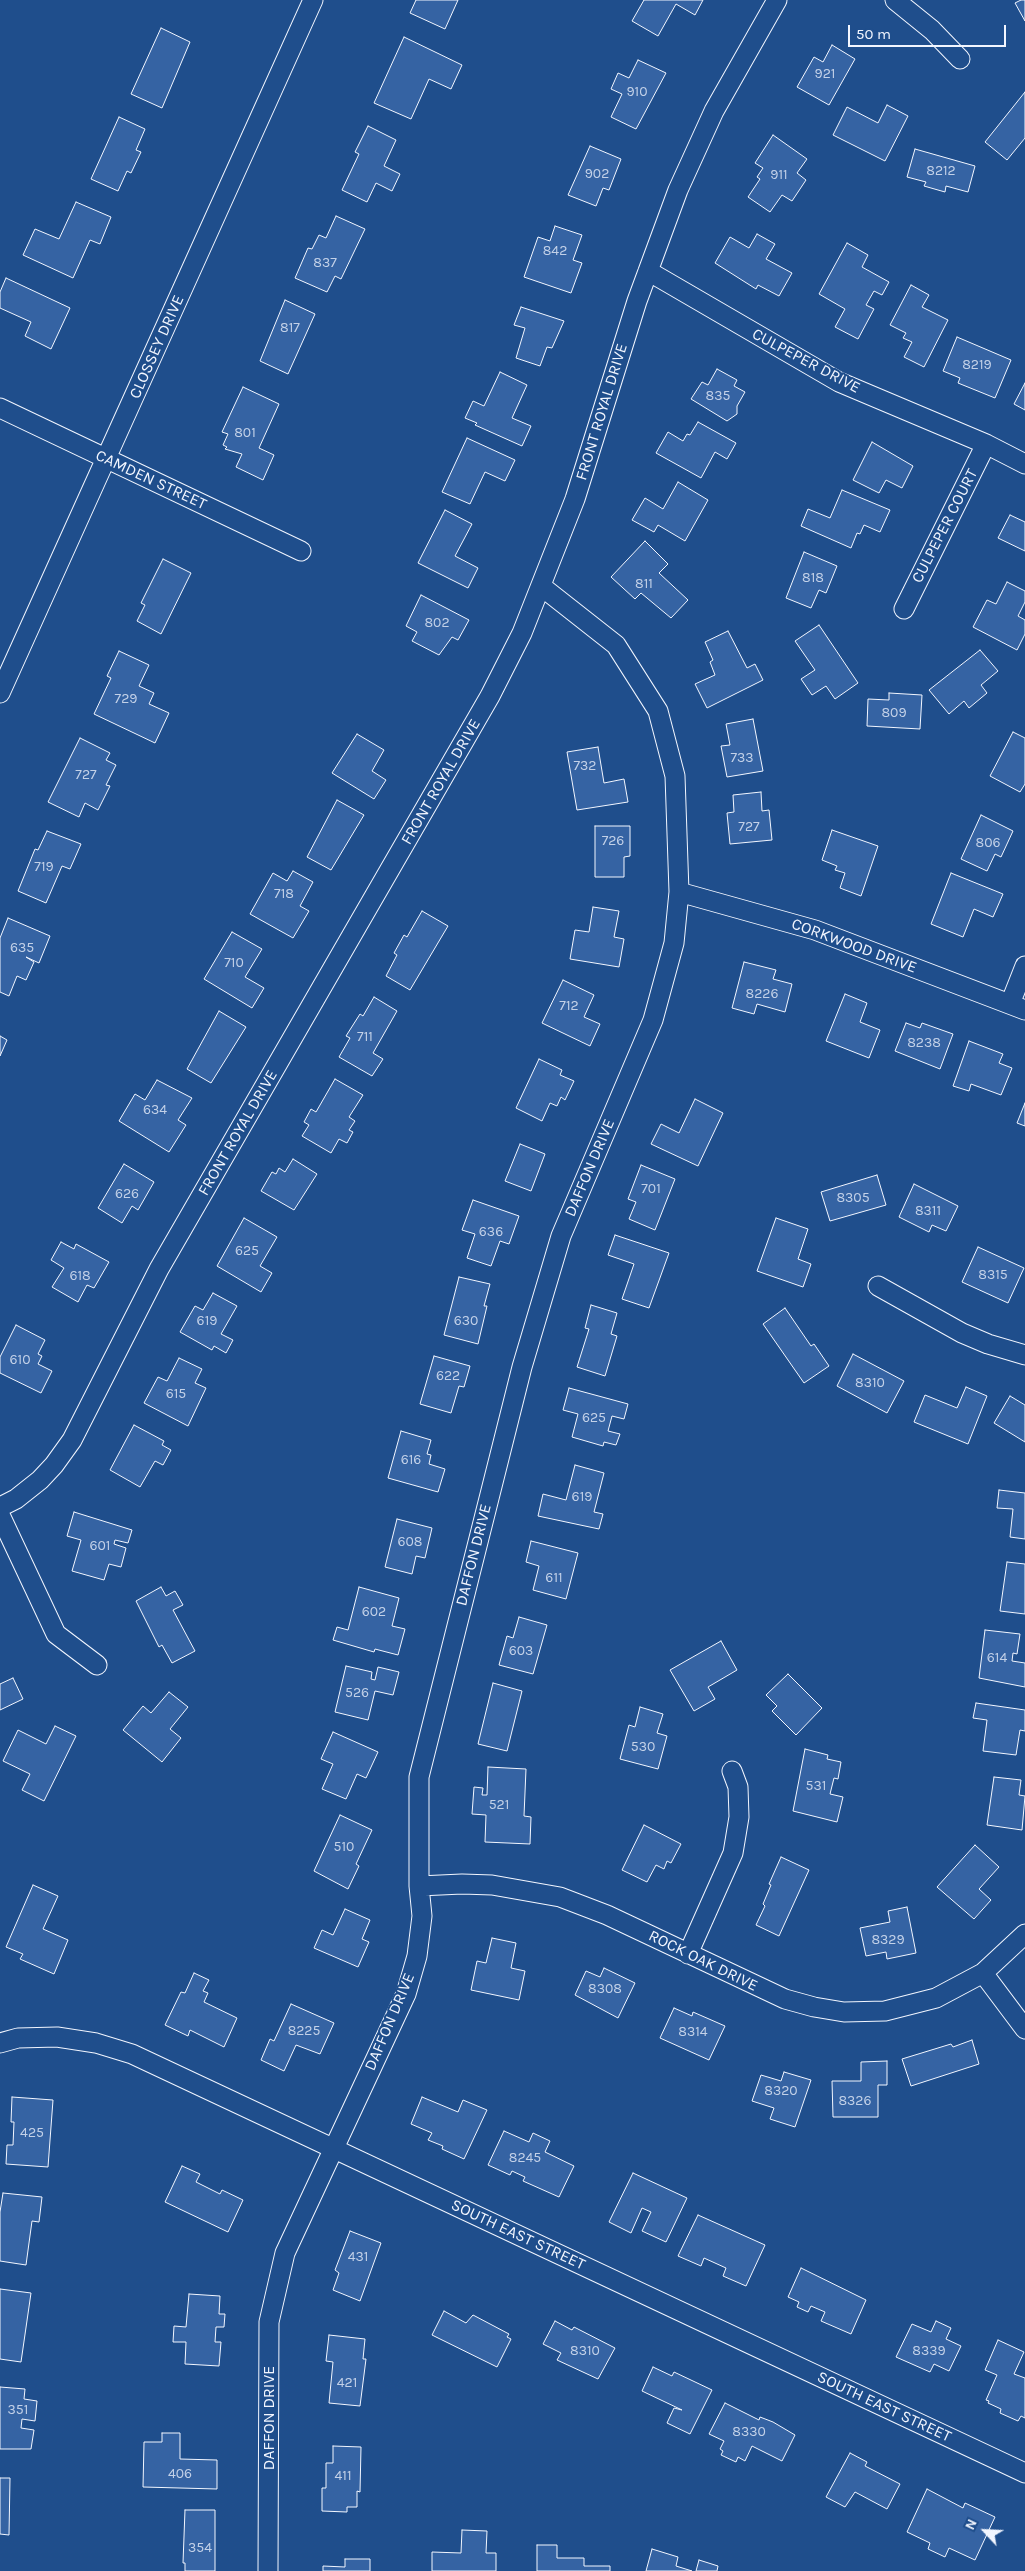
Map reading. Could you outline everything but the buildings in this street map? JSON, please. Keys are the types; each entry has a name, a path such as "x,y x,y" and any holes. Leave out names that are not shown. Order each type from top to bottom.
{"street":[{"name":"CLOSSEY DRIVE","path":"0,693 313,0"},
{"name":"FRONT ROYAL DRIVE","path":"0,1507 40,1480 54,1465 72,1440 159,1269 490,696 522,632 575,499 648,271 693,154 736,68 777,0"},
{"path":"895,0 932,30 960,59"},
{"name":"CULPEPER DRIVE","path":"648,271 839,382 986,444 1025,464"},
{"name":"CAMDEN STREET","path":"0,408 301,551"},
{"name":"CULPEPER COURT","path":"904,608 986,444"},
{"name":"DAFFON DRIVE","path":"268,2571 270,2322 285,2253 406,1994 417,1956 421,1926 419,1777 522,1367 562,1236 652,1020 674,942 679,892 675,776 658,711 616,645 541,586"},
{"name":"CORKWOOD DRIVE","path":"679,892 830,935 1017,1007"},
{"path":"1017,1007 1025,966"},
{"path":"878,1286 962,1333 988,1344 1025,1355"},
{"path":"0,1515 56,1634 97,1665"},
{"path":"688,1954 733,1853 740,1817 738,1787 732,1770"},
{"name":"ROCK OAK DRIVE","path":"419,1886 482,1885 550,1895 607,1915 785,1999 814,2007 844,2012 884,2011 922,2003 956,1988 983,1973 1025,1934"},
{"path":"983,1973 1025,2029"},
{"name":"SOUTH EAST STREET","path":"0,2043 18,2038 57,2037 96,2043 132,2054 1025,2473"}]}
